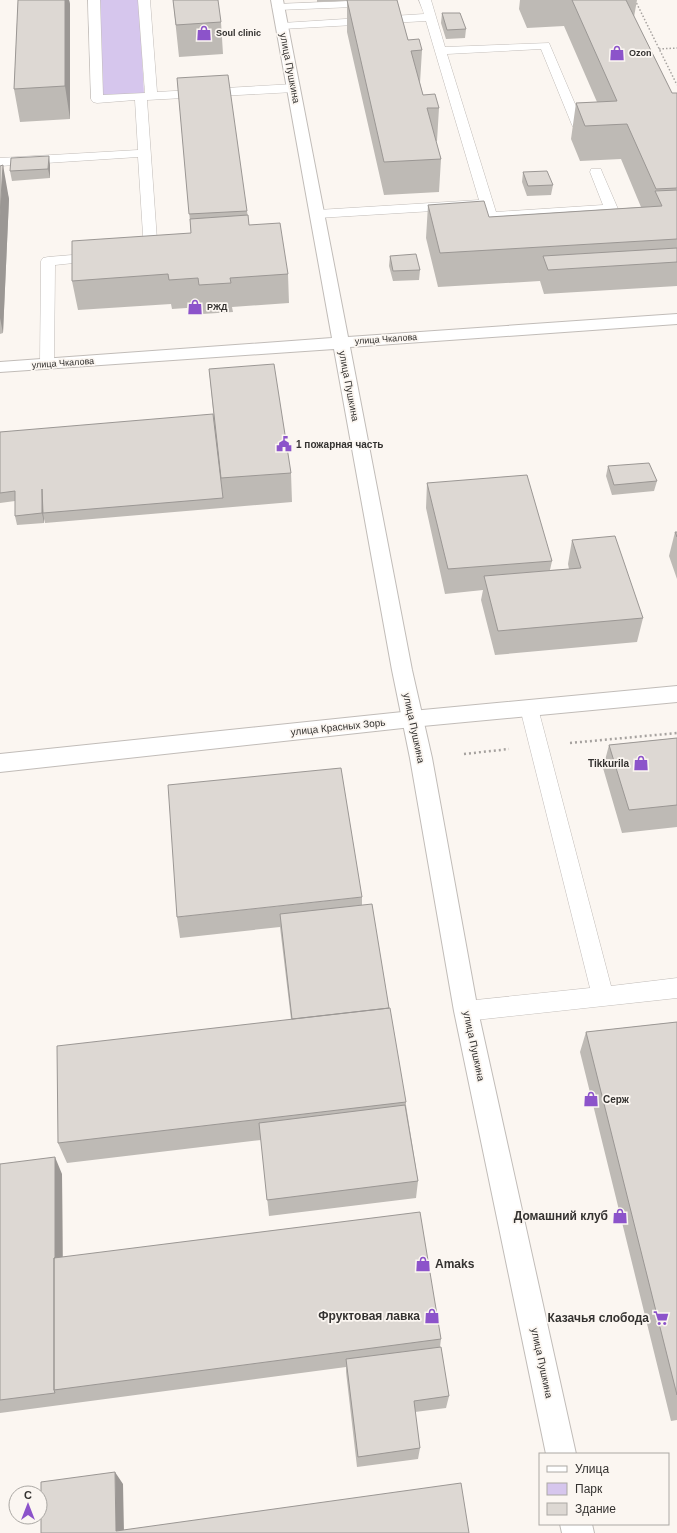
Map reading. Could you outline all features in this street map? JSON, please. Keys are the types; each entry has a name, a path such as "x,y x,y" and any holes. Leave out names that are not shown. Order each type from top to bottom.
{"street":[{"name":"улица Пушкина","path":"279,11 412,719 421,758 466,1011 561,1453"},
{"name":"улица Чкалова","path":"0,367 677,319"},
{"name":"улица Красных Зорь","path":"0,763 412,719 677,694"}],"lane":[{"path":"94,0 97,99 294,88"},
{"path":"135,255 151,254 145,153 146,96 144,0"},
{"path":"279,11 380,3 379,0"},
{"path":"425,0 491,216 611,209 596,172"},
{"path":"279,11 430,17"},
{"path":"440,51 546,45 578,126"},
{"path":"0,162 145,153"},
{"path":"318,214 487,204"},
{"path":"47,364 48,260 112,256"},
{"path":"529,708 603,996"},
{"path":"466,1011 677,988"}],"path":[{"path":"635,0 677,85"},
{"path":"659,48 677,48"}],"green space":[{"path":"99,0 139,0 144,93 102,96"}],"building":[{"path":"18,0 65,0 65,86 14,89"},
{"path":"173,0 218,0 221,22 176,25"},
{"path":"347,0 397,0 408,40 419,39 422,50 411,51 423,95 435,94 439,108 427,108 441,159 384,162"},
{"path":"572,0 626,0 672,93 677,93 677,188 656,189 627,124 585,126 576,103 617,101"},
{"path":"442,13 460,13 466,29 447,30"},
{"path":"228,75 247,211 189,214 177,78"},
{"path":"49,156 48,169 10,171 11,158"},
{"path":"3,165 0,216 0,166"},
{"path":"547,171 553,185 528,186 523,172"},
{"path":"677,190 677,239 440,253 428,205 484,201 489,217 662,206 655,191"},
{"path":"248,215 249,225 280,223 288,274 230,278 231,283 199,285 198,278 169,280 168,274 72,281 72,241 191,233 190,219"},
{"path":"677,248 677,262 548,270 543,256"},
{"path":"416,254 420,270 393,271 390,256"},
{"path":"274,364 291,473 221,478 209,369"},
{"path":"213,414 223,498 43,513 42,489 42,513 15,516 15,491 0,493 0,432"},
{"path":"649,463 657,481 614,485 608,466"},
{"path":"527,475 552,561 448,569 427,483"},
{"path":"615,536 643,618 498,631 484,576 581,568 572,540"},
{"path":"677,738 677,805 629,810 609,745"},
{"path":"341,768 362,897 177,917 168,785"},
{"path":"372,904 389,1008 292,1019 280,914"},
{"path":"390,1008 406,1102 58,1143 57,1046"},
{"name":"Казачья слобода","path":"677,1022 677,1395 586,1032"},
{"path":"405,1105 418,1181 267,1200 259,1123"},
{"path":"55,1157 55,1393 0,1400 0,1164"},
{"path":"420,1212 441,1339 54,1390 54,1258"},
{"path":"441,1347 449,1396 414,1401 420,1448 358,1457 346,1359"},
{"path":"115,1472 116,1531 461,1483 469,1533 41,1533 41,1525 48,1525 48,1485 41,1485 41,1482"}],"place":[{"name":"Soul clinic","path":"204,33"},
{"name":"Ozon","path":"617,53"},
{"name":"РЖД","path":"195,307"},
{"name":"1 пожарная часть","path":"284,444"},
{"name":"Tikkurila","path":"641,763"},
{"name":"Серж","path":"591,1099"},
{"name":"Домашний клуб","path":"620,1216"},
{"name":"Amaks","path":"423,1264"},
{"name":"Фруктовая лавка","path":"432,1316"},
{"name":"Казачья слобода","path":"661,1318"}]}
